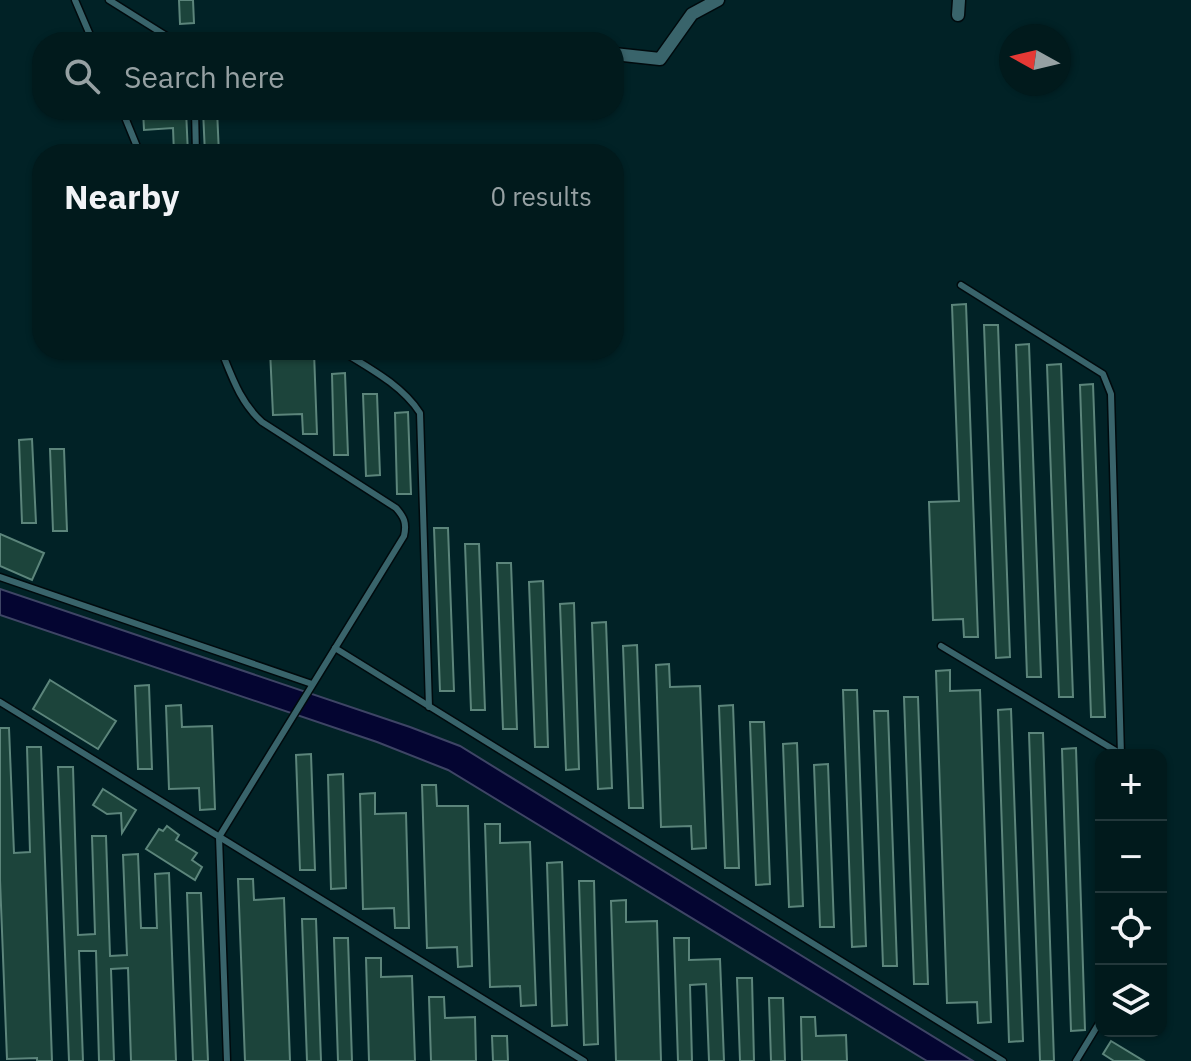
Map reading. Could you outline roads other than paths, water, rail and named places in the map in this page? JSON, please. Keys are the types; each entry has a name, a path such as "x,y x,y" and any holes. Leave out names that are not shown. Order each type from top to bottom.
{"street":[{"path":"624,55 660,59 692,14 718,0"},
{"path":"958,15 959,0"}],"lane":[{"path":"75,0 89,32"},
{"path":"109,0 160,32"},
{"path":"126,120 136,144"},
{"path":"195,120 196,144"},
{"path":"961,285 1103,374 1108,383 1121,749"},
{"path":"225,360 248,410 396,508 407,526 404,536 219,837 227,1061"},
{"path":"355,360 390,383 412,401 420,413 429,707"},
{"path":"0,577 312,684"},
{"path":"941,646 1113,749"},
{"path":"335,648 1003,1061"},
{"path":"0,702 584,1061"},
{"path":"1076,1061 1095,1030"}]}
